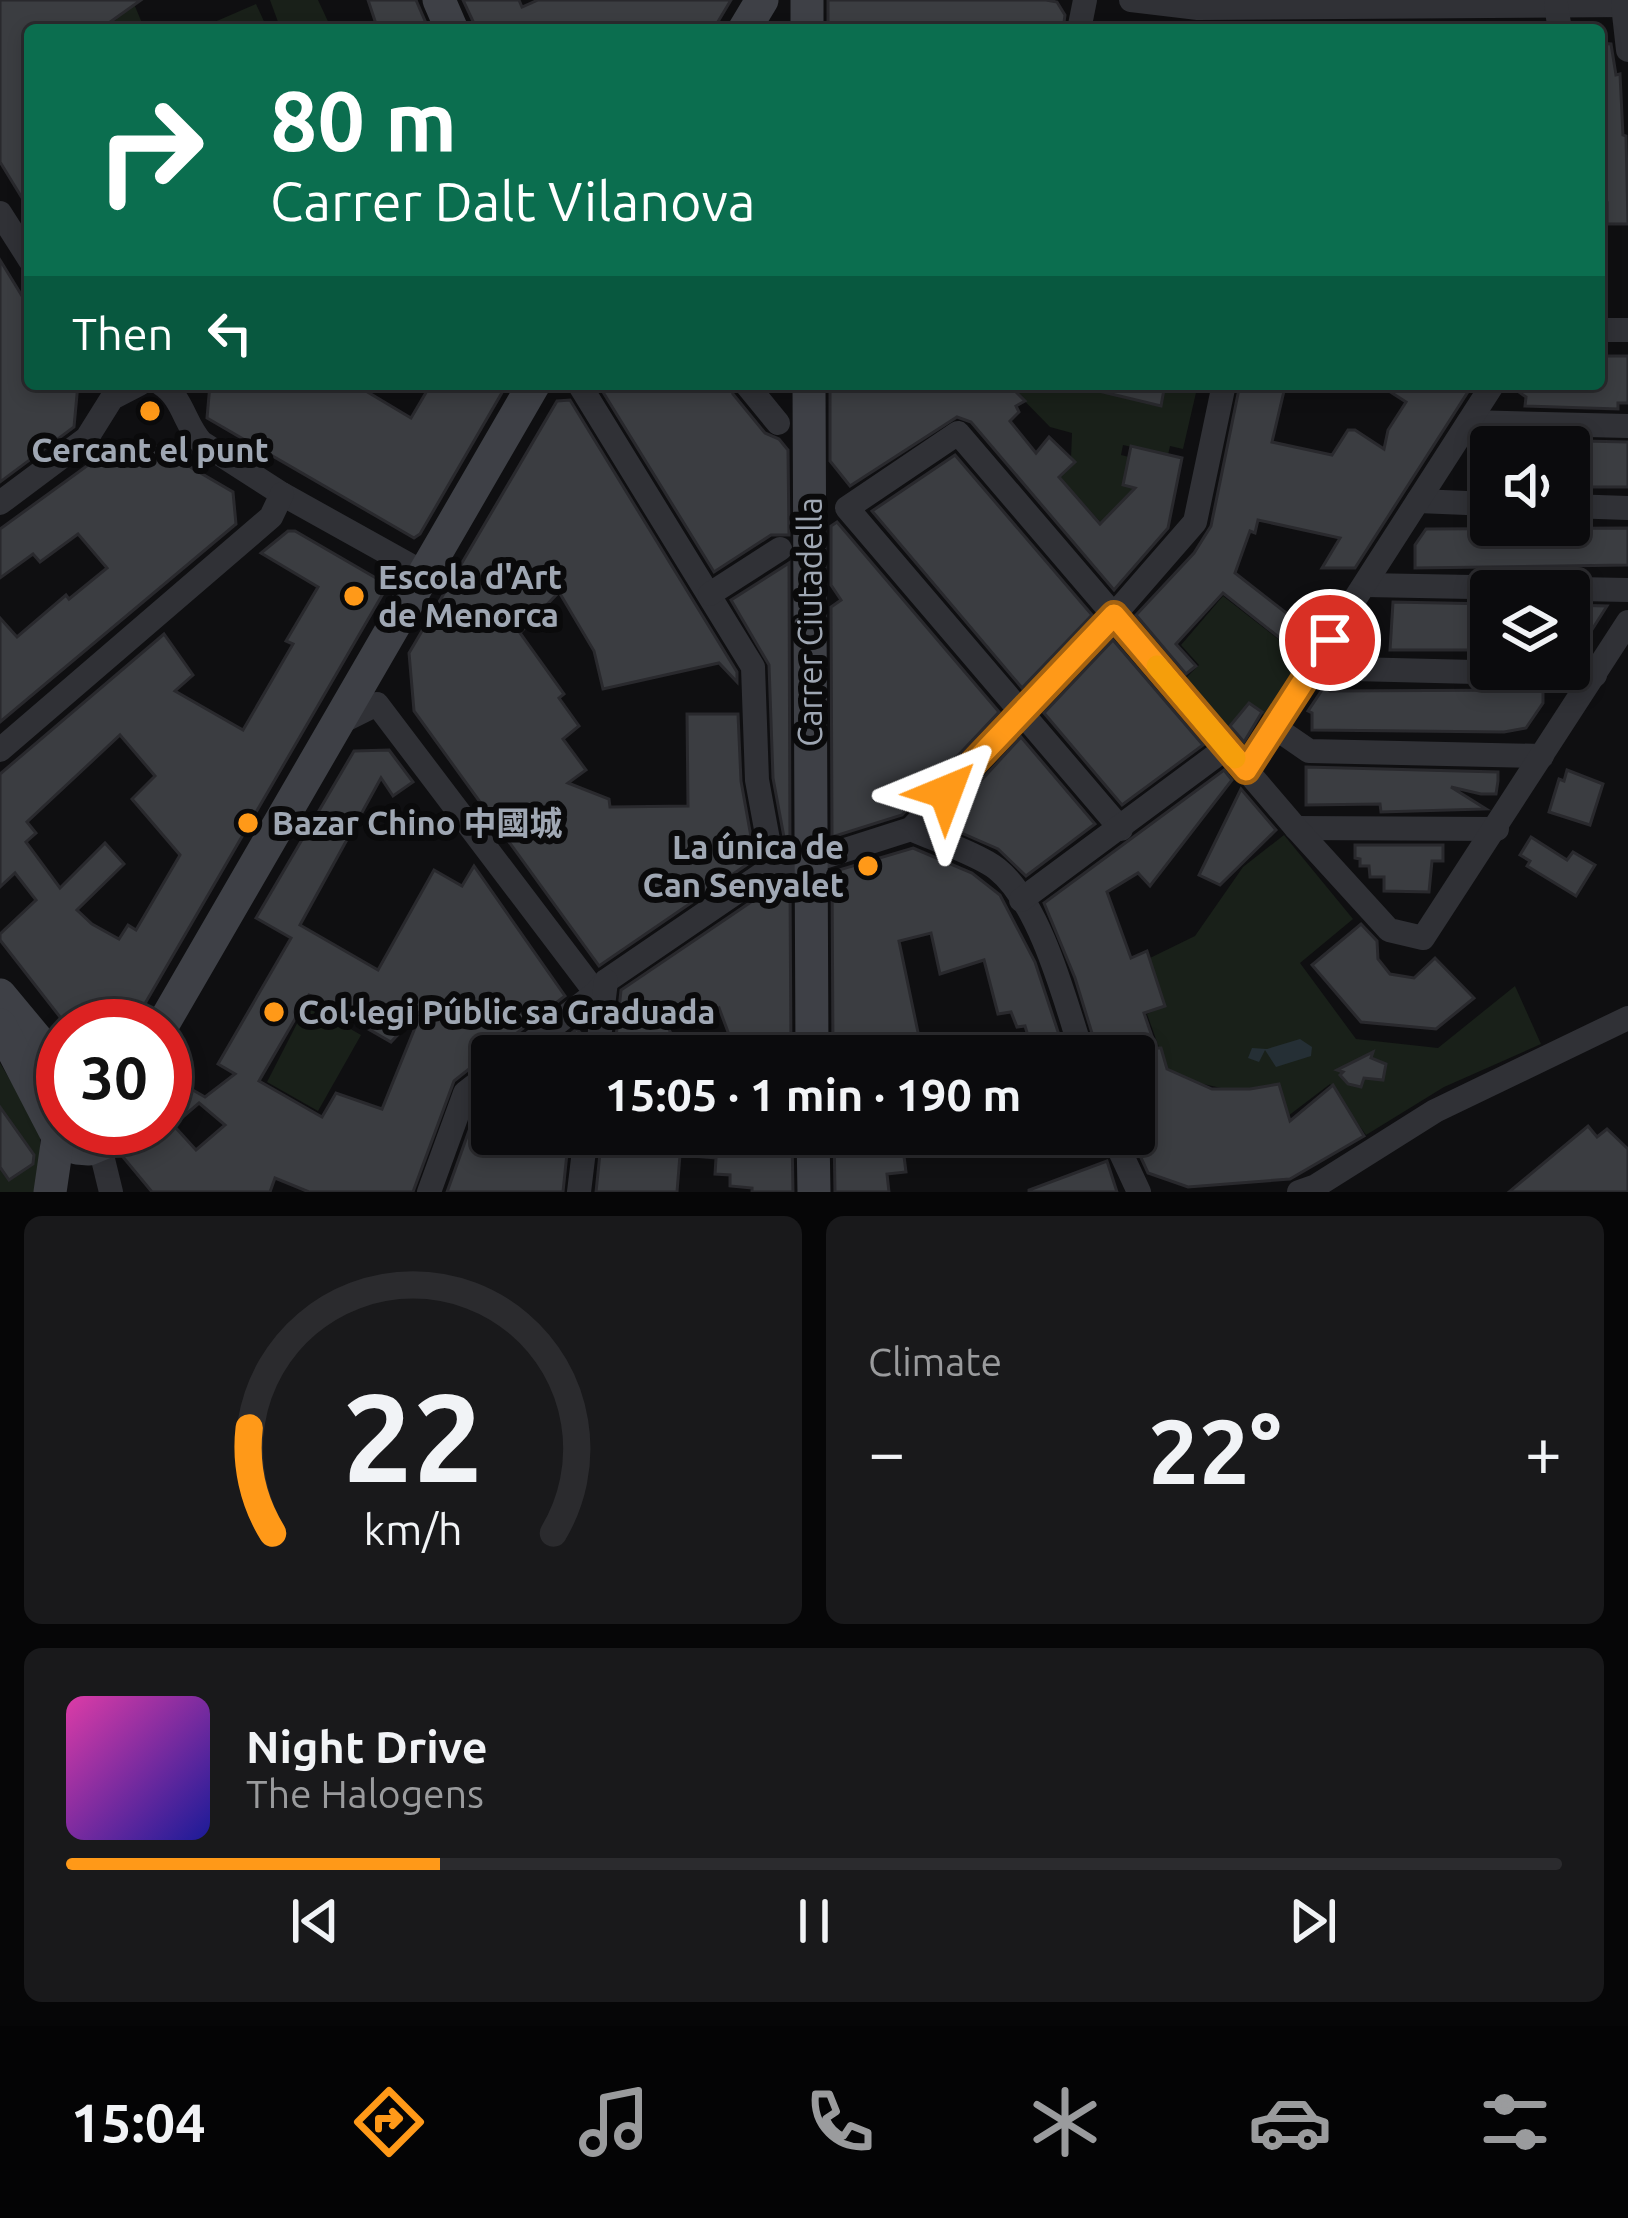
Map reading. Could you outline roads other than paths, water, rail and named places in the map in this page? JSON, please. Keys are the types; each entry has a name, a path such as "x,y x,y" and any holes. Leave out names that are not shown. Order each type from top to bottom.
{"street":[{"path":"1131,0 1365,18 1434,18 1482,10 1558,17 1626,5 1628,50"},
{"path":"0,213 24,251"},
{"path":"0,503 87,438 121,390"},
{"path":"168,390 178,398 190,430 201,442 282,494 422,572"},
{"path":"177,999 530,390"},
{"path":"583,390 753,667 757,780 773,867"},
{"path":"751,390 778,423"},
{"name":"Carrer Ciutadella","path":"809,390 812,1035"},
{"path":"540,1035 773,867 811,861 911,829 1196,522 1222,390"},
{"path":"1246,770 1489,390"},
{"path":"1469,422 1628,426"},
{"path":"1121,829 847,508 958,433 1226,748 1390,930 1423,938 1628,622"},
{"path":"0,750 271,517 282,494"},
{"path":"1418,501 1470,503"},
{"path":"1590,507 1628,508"},
{"path":"710,594 780,549"},
{"path":"1365,585 1628,590"},
{"path":"1312,668 1594,675"},
{"path":"333,725 377,704 601,987 598,1035"},
{"path":"1274,727 1309,751 1543,756"},
{"path":"1022,900 1226,748"},
{"path":"1296,828 1497,829"},
{"path":"911,829 997,868 1022,900 1045,944 1076,1035"},
{"path":"0,994 36,1038"},
{"path":"1299,1192 1435,1112 1628,1018"},
{"path":"0,1025 36,1095"},
{"path":"429,1192 471,1089"},
{"path":"50,1192 51,1155"},
{"path":"111,1155 111,1192"},
{"path":"579,1192 583,1155"},
{"path":"813,1155 814,1192"},
{"path":"1122,1155 1139,1192"}],"place":[{"name":"Cercant el punt","path":"150,411"},
{"name":"Escola d'Art de Menorca","path":"354,596"},
{"name":"Bazar Chino 中國城","path":"248,823"},
{"name":"La única de Can Senyalet","path":"868,866"},
{"name":"Col·legi Públic sa Graduada","path":"274,1012"}]}
